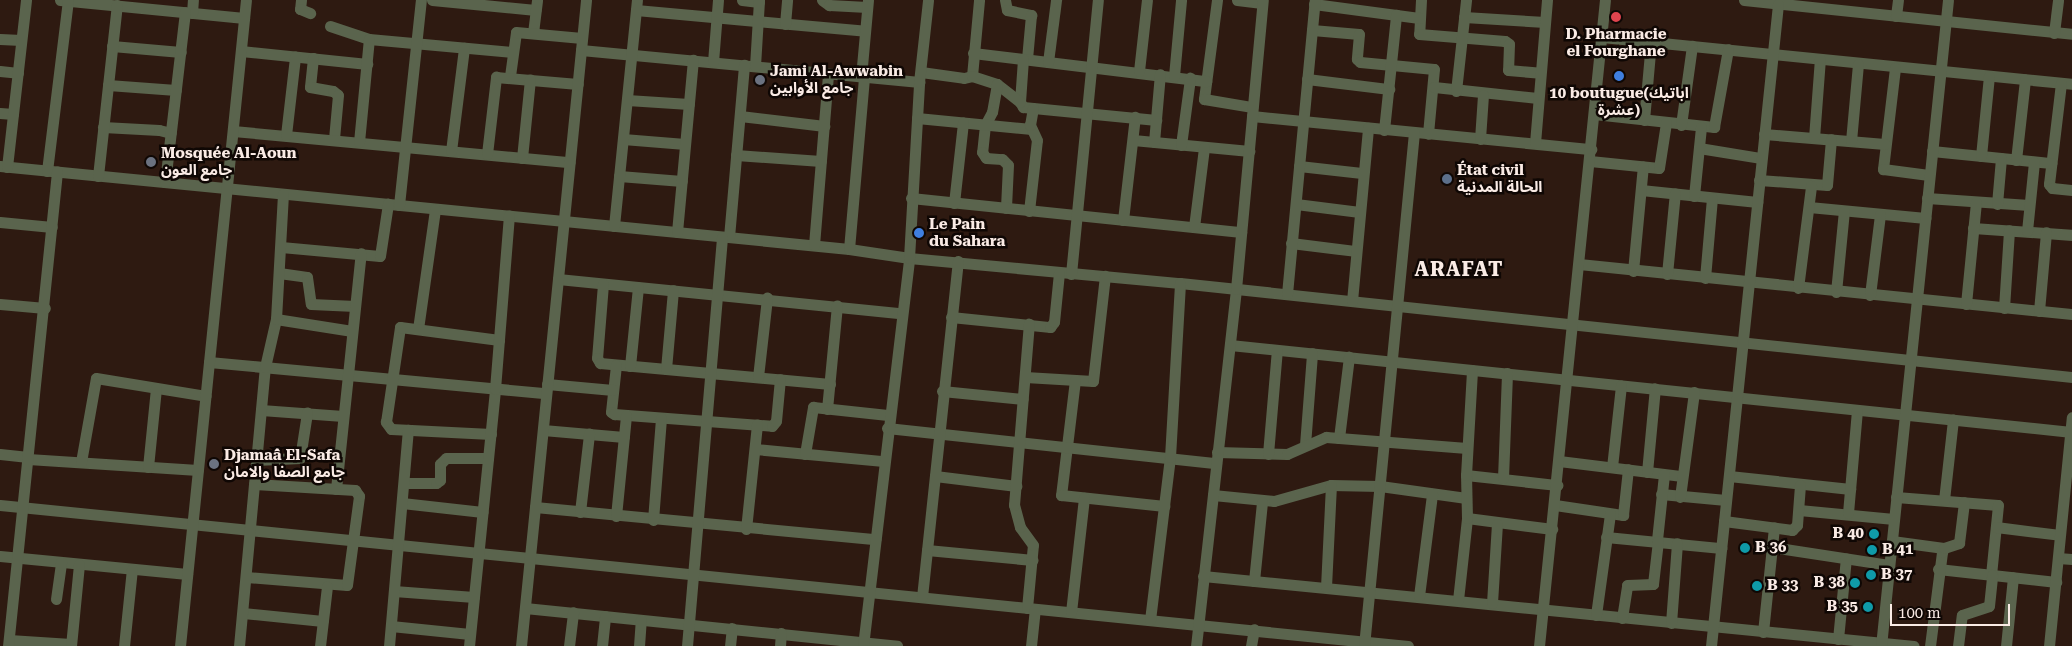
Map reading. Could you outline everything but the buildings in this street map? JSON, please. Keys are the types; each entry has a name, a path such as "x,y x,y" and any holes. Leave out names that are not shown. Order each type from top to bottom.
{"street":[{"path":"26,0 13,114 3,166 849,249 909,258 958,261 1397,305 2072,377"},
{"path":"60,0 87,1 244,18"},
{"path":"165,182 180,52 188,12 193,0"},
{"path":"180,646 246,0"},
{"path":"301,0 300,9 310,13"},
{"path":"281,248 382,254 405,146 420,0"},
{"path":"432,0 536,5 533,33"},
{"path":"521,646 586,0"},
{"path":"713,62 718,0"},
{"path":"687,646 716,294 740,116 760,21 759,1 742,0"},
{"path":"785,24 787,0"},
{"path":"822,0 829,5 868,4 849,249"},
{"path":"863,644 900,313 909,258 911,198 928,0"},
{"path":"972,76 979,0"},
{"path":"1005,0 1007,10 1031,14 1020,102"},
{"path":"1048,62 1056,0"},
{"path":"951,317 1029,324 1047,328 1052,325 1065,273 1076,216 1098,0"},
{"path":"1139,72 1147,0"},
{"path":"1174,76 1181,0"},
{"path":"1217,0 1206,81 1206,101 1304,120 1384,130 1535,143 1660,168 1666,123"},
{"path":"1196,646 1236,289 1263,2 1237,0"},
{"path":"1421,0 1419,34 1505,41 1509,44 1508,70 1540,73"},
{"path":"1456,91 1466,0"},
{"path":"1535,143 1537,98 1547,0"},
{"path":"1539,646 1574,324 1605,0"},
{"path":"1745,0 1778,4 1792,2 1896,16 2072,34"},
{"path":"1896,16 1898,0"},
{"path":"1881,644 1948,0"},
{"path":"2054,32 2058,0"},
{"path":"68,1 52,171 52,227 9,643 71,645 79,564"},
{"path":"1287,294 1315,2 1419,18"},
{"path":"1711,646 1778,4"},
{"path":"98,176 117,5"},
{"path":"614,226 636,5 716,17 865,31"},
{"path":"1384,130 1396,14"},
{"path":"1464,17 1545,22"},
{"path":"330,26 369,40 512,52"},
{"path":"1312,30 1359,34 1358,62 1434,69 1434,87 1428,134"},
{"path":"510,76 514,33 533,33 631,54 828,74 863,77 964,78 972,76 997,84 1020,102 1023,107 1156,120"},
{"path":"1602,37 2067,84 2052,163 2050,187 2072,190"},
{"path":"0,38 21,40"},
{"path":"359,142 369,40"},
{"path":"1644,120 1651,42"},
{"path":"112,46 180,52"},
{"path":"1681,125 1692,46"},
{"path":"451,151 464,48"},
{"path":"1594,114 1681,125 1714,127 1728,49"},
{"path":"241,51 367,64"},
{"path":"973,53 1206,81"},
{"path":"286,135 295,57"},
{"path":"313,58 310,87 333,91 338,95 334,139"},
{"path":"1814,138 1820,59"},
{"path":"677,232 694,60"},
{"path":"1852,141 1858,64"},
{"path":"1895,68 1885,144 1884,170 1929,175"},
{"path":"0,71 18,73"},
{"path":"814,246 828,74"},
{"path":"1154,142 1160,74"},
{"path":"486,154 495,80 498,76 578,84"},
{"path":"1981,156 1989,76"},
{"path":"1181,145 1190,78"},
{"path":"522,158 530,79"},
{"path":"1307,79 1389,89"},
{"path":"2016,160 2025,80"},
{"path":"997,84 992,112 985,125 984,157 1002,159 1008,165 1006,208"},
{"path":"108,85 176,90"},
{"path":"1434,87 1483,95 1537,98"},
{"path":"1480,138 1483,95"},
{"path":"627,100 689,104"},
{"path":"1029,211 1037,140 1031,129 1033,108"},
{"path":"0,113 13,114"},
{"path":"740,116 824,126"},
{"path":"1123,220 1135,117"},
{"path":"917,118 1031,129"},
{"path":"954,203 963,123"},
{"path":"104,127 159,130 171,134"},
{"path":"1694,196 1701,127"},
{"path":"1352,301 1362,172 1368,128"},
{"path":"233,131 570,162"},
{"path":"1364,644 1414,132"},
{"path":"1764,134 1885,144"},
{"path":"623,139 685,144"},
{"path":"1759,180 1811,186 1827,185 1831,139"},
{"path":"1133,140 1249,151"},
{"path":"1194,227 1204,148"},
{"path":"1699,148 1761,158"},
{"path":"1932,151 2052,163"},
{"path":"736,155 822,161"},
{"path":"1997,204 2001,158"},
{"path":"2026,231 2034,162"},
{"path":"1299,166 1362,172"},
{"path":"1633,271 1643,166"},
{"path":"619,176 682,181"},
{"path":"1798,288 1811,186"},
{"path":"1641,190 1757,202"},
{"path":"1667,274 1676,193"},
{"path":"239,646 260,410 265,367 276,319 283,194"},
{"path":"911,198 1241,232"},
{"path":"1705,278 1712,198"},
{"path":"1927,198 2029,205"},
{"path":"1966,304 1976,202"},
{"path":"1296,204 1359,212"},
{"path":"1809,207 1925,218"},
{"path":"418,330 435,208"},
{"path":"1836,292 1844,211"},
{"path":"1870,295 1880,215"},
{"path":"391,626 469,640 491,434 509,216"},
{"path":"0,222 52,227"},
{"path":"1973,228 2072,235"},
{"path":"2004,308 2009,230"},
{"path":"2039,311 2046,232"},
{"path":"1291,243 1355,251"},
{"path":"336,489 361,253"},
{"path":"922,596 942,391 958,261"},
{"path":"1579,264 1836,292 2072,314"},
{"path":"280,273 307,277 311,304 355,306"},
{"path":"1025,377 1090,382 1094,380 1105,276"},
{"path":"558,279 767,298 900,313"},
{"path":"1150,620 1170,456 1180,283"},
{"path":"604,284 597,358 600,363 830,384"},
{"path":"630,366 638,286"},
{"path":"666,369 673,290"},
{"path":"758,377 767,298"},
{"path":"0,304 44,308"},
{"path":"827,408 837,305"},
{"path":"276,319 352,331"},
{"path":"1029,324 1018,441 1016,486 1017,520 1031,538 1033,560 1031,646"},
{"path":"491,434 391,429 386,422 398,329 499,340"},
{"path":"1230,345 2071,432"},
{"path":"1268,454 1277,350"},
{"path":"1305,445 1312,353"},
{"path":"1339,438 1349,357"},
{"path":"209,362 495,389 613,390"},
{"path":"616,365 611,412 661,418 775,425 780,379"},
{"path":"1458,600 1467,518 1466,474 1472,370"},
{"path":"1503,478 1507,373"},
{"path":"81,462 96,378 206,396"},
{"path":"1075,380 1065,446 1061,494 1164,506"},
{"path":"1612,467 1620,385"},
{"path":"148,467 156,388"},
{"path":"1647,472 1655,388"},
{"path":"942,391 1023,399"},
{"path":"1680,497 1694,392"},
{"path":"806,454 811,408 888,415"},
{"path":"260,410 343,416"},
{"path":"1848,513 1857,410"},
{"path":"256,460 300,458 307,413"},
{"path":"616,516 626,415"},
{"path":"2050,646 2060,535 2067,514 2072,417"},
{"path":"653,520 661,418"},
{"path":"1944,500 1953,420"},
{"path":"746,529 757,425"},
{"path":"887,428 1170,456 1217,458 1287,454 1318,437 1467,448"},
{"path":"388,646 399,545 408,430"},
{"path":"543,430 624,437"},
{"path":"580,512 589,434"},
{"path":"755,449 883,461"},
{"path":"0,454 28,458 198,470"},
{"path":"404,483 436,484 440,480 440,464 446,458 488,458"},
{"path":"1559,461 1682,476"},
{"path":"1555,505 1610,514 1624,514 1628,469"},
{"path":"1466,474 1557,485"},
{"path":"1622,618 1627,585 1653,584 1664,474"},
{"path":"935,476 1016,486"},
{"path":"1729,476 1850,490"},
{"path":"246,576 327,586 347,585 359,496 355,490 254,484"},
{"path":"1213,496 1262,502 1283,499 1331,485 1380,486 1466,498"},
{"path":"1326,587 1331,485"},
{"path":"1724,521 1774,528 1795,528 1799,510 1800,485"},
{"path":"1419,596 1432,494"},
{"path":"1661,494 1726,500"},
{"path":"1896,497 1998,505 1989,606 1962,615 1958,646"},
{"path":"1071,612 1084,498"},
{"path":"1254,580 1262,502"},
{"path":"1892,541 1944,548 1960,542 1964,502"},
{"path":"402,503 482,512"},
{"path":"0,506 250,529 353,541 1254,629 1364,644 1408,646"},
{"path":"535,508 746,529 874,539"},
{"path":"1799,510 1848,513 1894,519"},
{"path":"1596,615 1610,514"},
{"path":"1467,518 1497,524 1552,529"},
{"path":"1492,603 1497,524"},
{"path":"1996,527 2060,535"},
{"path":"1762,632 1774,528"},
{"path":"1606,537 1721,548"},
{"path":"1671,623 1677,543"},
{"path":"1772,547 1889,565"},
{"path":"1930,646 1938,569 1944,548"},
{"path":"927,550 1033,560"},
{"path":"0,556 187,574"},
{"path":"1838,639 1846,558"},
{"path":"2058,558 2072,559"},
{"path":"56,599 61,562"},
{"path":"124,646 132,569"},
{"path":"1938,569 2056,582"},
{"path":"1203,576 1543,608 1713,628 1914,646"},
{"path":"2006,646 2013,577"},
{"path":"320,646 327,586"},
{"path":"394,591 474,597"},
{"path":"525,608 781,633 805,641 897,646"},
{"path":"569,646 573,612"},
{"path":"242,613 323,621"},
{"path":"602,646 605,616"},
{"path":"639,646 641,620"},
{"path":"730,646 732,628"},
{"path":"1251,646 1254,629"},
{"path":"780,646 781,633"}],"place":[{"name":"D. Pharmacie el Fourghane","path":"1616,17"},
{"name":"10 boutugue(اباتيك عشرة)","path":"1619,76"},
{"name":"Jami Al-Awwabin جامع الأوابين","path":"760,80"},
{"name":"Mosquée Al-Aoun جامع العون","path":"151,162"},
{"name":"État civil الحالة المدنية","path":"1447,179"},
{"name":"Le Pain du Sahara","path":"919,233"},
{"name":"Djamaâ El-Safa جامع الصفا والامان","path":"214,464"},
{"name":"B 40","path":"1874,534"},
{"name":"B 36","path":"1745,548"},
{"name":"B 41","path":"1872,550"},
{"name":"B 37","path":"1871,575"},
{"name":"B 38","path":"1855,583"},
{"name":"B 33","path":"1757,586"},
{"name":"B 35","path":"1868,607"}],"district":[{"name":"ARAFAT","path":"1459,269"}]}
